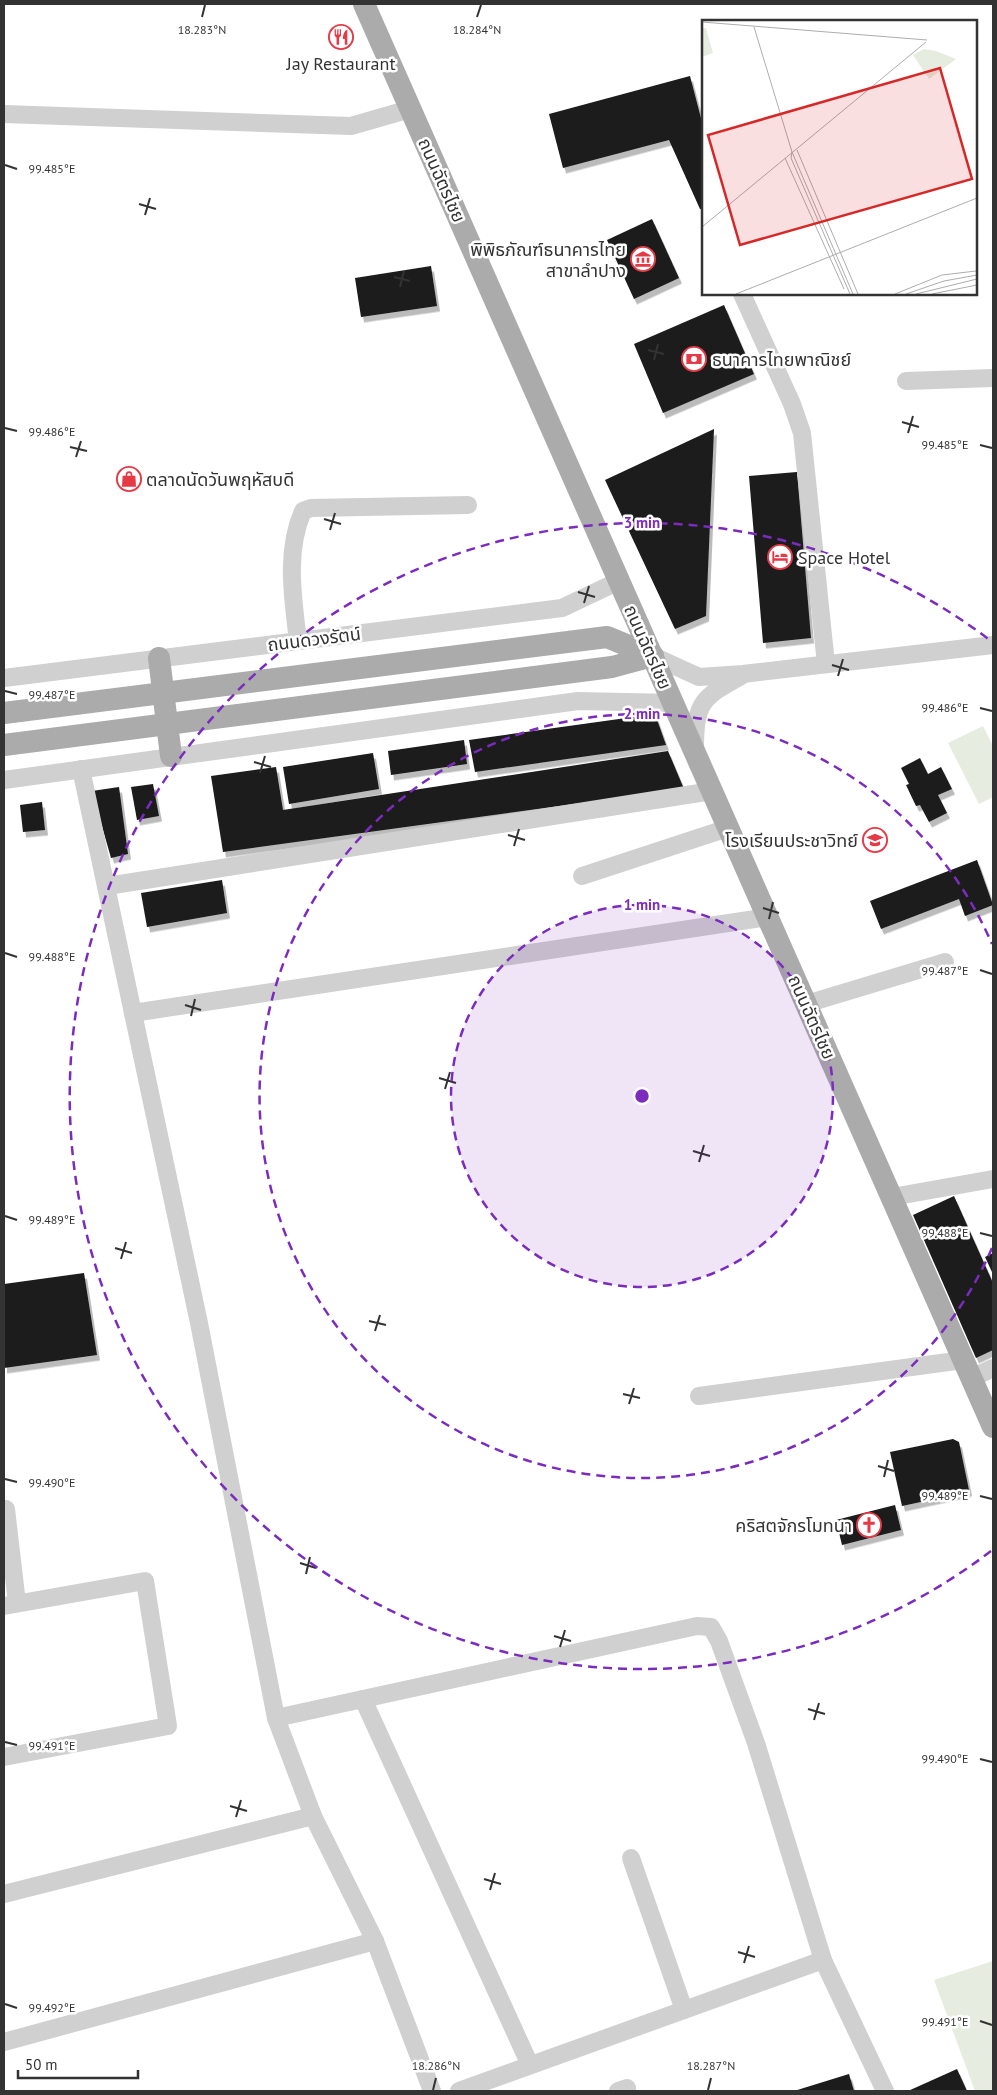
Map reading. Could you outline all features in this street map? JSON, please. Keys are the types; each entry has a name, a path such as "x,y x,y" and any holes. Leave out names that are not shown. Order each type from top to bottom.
{"main road":[{"name":"ถนนฉัตรไชย","path":"364,4 993,1427"},
{"path":"4,713 607,637 653,656"},
{"path":"4,745 612,667 653,656"},
{"path":"159,658 171,756"}],"street":[{"path":"4,114 351,126 410,109"},
{"path":"742,295 792,404 802,433 826,664"},
{"path":"906,381 993,378"},
{"path":"298,641 292,569 293,545 303,511 311,508 377,505 468,505"},
{"name":"ถนนดวงรัตน์","path":"4,678 562,608 620,581"},
{"path":"653,656 699,677 743,674 993,645"},
{"path":"694,751 694,729 699,710 708,694 743,674"},
{"path":"4,780 578,701 674,704"},
{"path":"81,769 199,1323 276,1718 313,1816 375,1941 432,2091"},
{"path":"107,886 712,791"},
{"path":"582,876 728,828"},
{"path":"134,1013 768,917"},
{"path":"806,1004 945,962"},
{"path":"892,1197 993,1178"},
{"path":"699,1396 993,1368"},
{"path":"4,1757 168,1726 145,1581 11,1605 6,1509"},
{"path":"276,1718 601,1646 697,1626 711,1627 719,1641 756,1743 823,1960 885,2091"},
{"path":"363,1699 530,2065"},
{"path":"4,1894 313,1816"},
{"path":"631,1858 684,2010"},
{"path":"4,2042 375,1941"},
{"path":"459,2091 823,1960"}],"shaded area":[{"path":"983,726 993,746 993,797 979,804 948,743"},
{"path":"993,1961 993,2091 975,2091 934,1980"}],"building":[{"path":"690,76 702,122 702,209 700,209 669,140 563,168 549,114"},
{"name":"พิพิธภัณฑ์ธนาคารไทย สาขาลำปาง","path":"652,219 679,278 634,299 607,240"},
{"path":"431,266 437,306 361,317 355,278"},
{"name":"ธนาคารไทยพาณิชย์","path":"724,305 754,374 663,413 634,344"},
{"path":"714,429 706,616 675,629 605,480"},
{"name":"Space Hotel","path":"797,472 811,638 763,643 749,476"},
{"path":"655,714 666,745 475,772 469,740"},
{"path":"464,740 467,764 391,775 388,751"},
{"path":"668,751 684,789 223,852 211,776 276,767 283,810"},
{"path":"373,753 379,789 289,804 283,767"},
{"path":"920,758 928,774 941,767 952,789 938,795 947,813 929,822 920,805 916,806 906,785 909,784 901,768"},
{"path":"153,784 159,816 137,820 131,787"},
{"path":"119,787 128,854 111,858 92,791"},
{"path":"42,802 45,830 23,832 20,805"},
{"path":"977,860 993,905 965,916 959,899 881,929 870,901"},
{"path":"222,880 227,913 147,927 141,893"},
{"path":"954,1196 993,1283 993,1350 976,1358 913,1215"},
{"path":"993,1253 993,1274 985,1257"},
{"path":"84,1273 97,1355 4,1368 4,1284"},
{"path":"953,1439 959,1442 969,1490 902,1506 890,1452"},
{"name":"คริสตจักรโมทนา","path":"895,1505 901,1530 842,1545 836,1520"},
{"path":"957,2069 967,2091 908,2091"},
{"path":"849,2074 854,2091 794,2091"}],"place":[{"name":"Jay Restaurant","path":"341,37"},
{"name":"พิพิธภัณฑ์ธนาคารไทย สาขาลำปาง","path":"643,259"},
{"name":"ธนาคารไทยพาณิชย์","path":"694,359"},
{"name":"ตลาดนัดวันพฤหัสบดี","path":"129,479"},
{"name":"Space Hotel","path":"780,557"},
{"name":"โรงเรียนประชาวิทย์","path":"875,840"},
{"name":"คริสตจักรโมทนา","path":"869,1525"}]}
